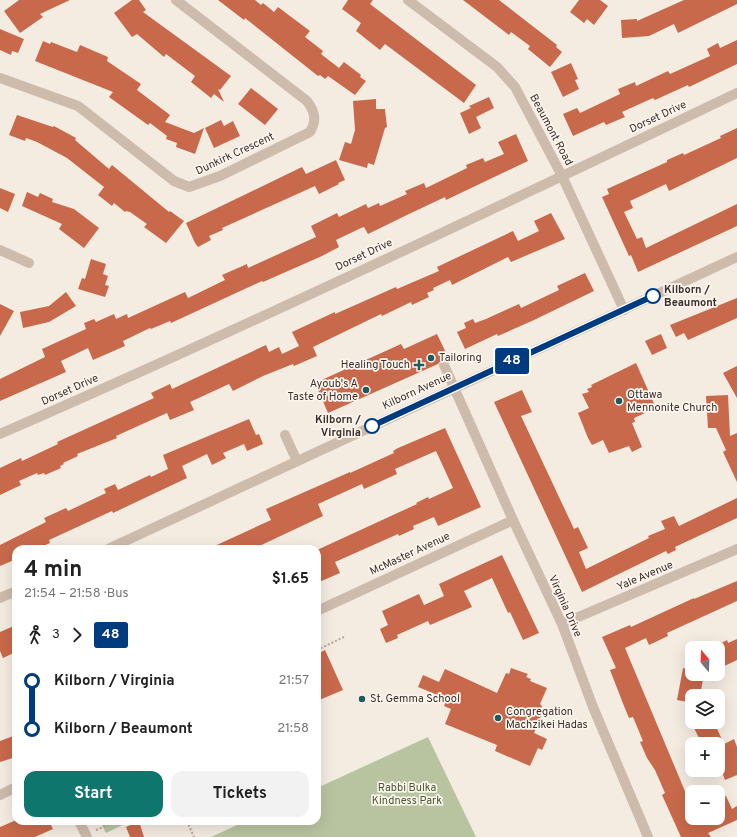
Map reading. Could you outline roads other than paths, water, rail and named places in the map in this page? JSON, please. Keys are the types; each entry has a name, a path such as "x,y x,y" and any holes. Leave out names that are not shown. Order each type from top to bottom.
{"street":[{"name":"Dunkirk Crescent","path":"0,78 78,106 174,181 189,187 220,176 310,132 315,124 315,116 312,107 307,101 176,0"},
{"name":"Beaumont Road","path":"408,0 497,67 515,87 562,176 624,310"},
{"name":"Dorset Drive","path":"0,434 94,393 562,176 737,93"},
{"path":"0,250 29,263"},
{"name":"Kilborn Avenue","path":"117,545 737,257"},
{"name":"Virginia Drive","path":"444,365 513,520 562,624 593,707 648,837"},
{"path":"285,436 297,461"},
{"name":"McMaster Avenue","path":"321,609 513,520"},
{"name":"Yale Avenue","path":"562,624 737,549"},
{"path":"0,598 12,593"},
{"path":"0,795 12,789"},
{"path":"81,825 86,836"}],"place":[{"name":"Kilborn / Beaumont","path":"653,296"},
{"name":"Tailoring","path":"431,358"},
{"name":"Healing Touch","path":"419,365"},
{"name":"Ayoub's A Taste of Home","path":"366,390"},
{"name":"Ottawa Mennonite Church","path":"619,401"},
{"name":"Kilborn / Virginia","path":"372,426"},
{"name":"St. Gemma School","path":"362,699"},
{"name":"Congregation Machzikei Hadas","path":"498,718"}],"park label":[{"name":"Rabbi Bulka Kindness Park","path":"407,794"}]}
